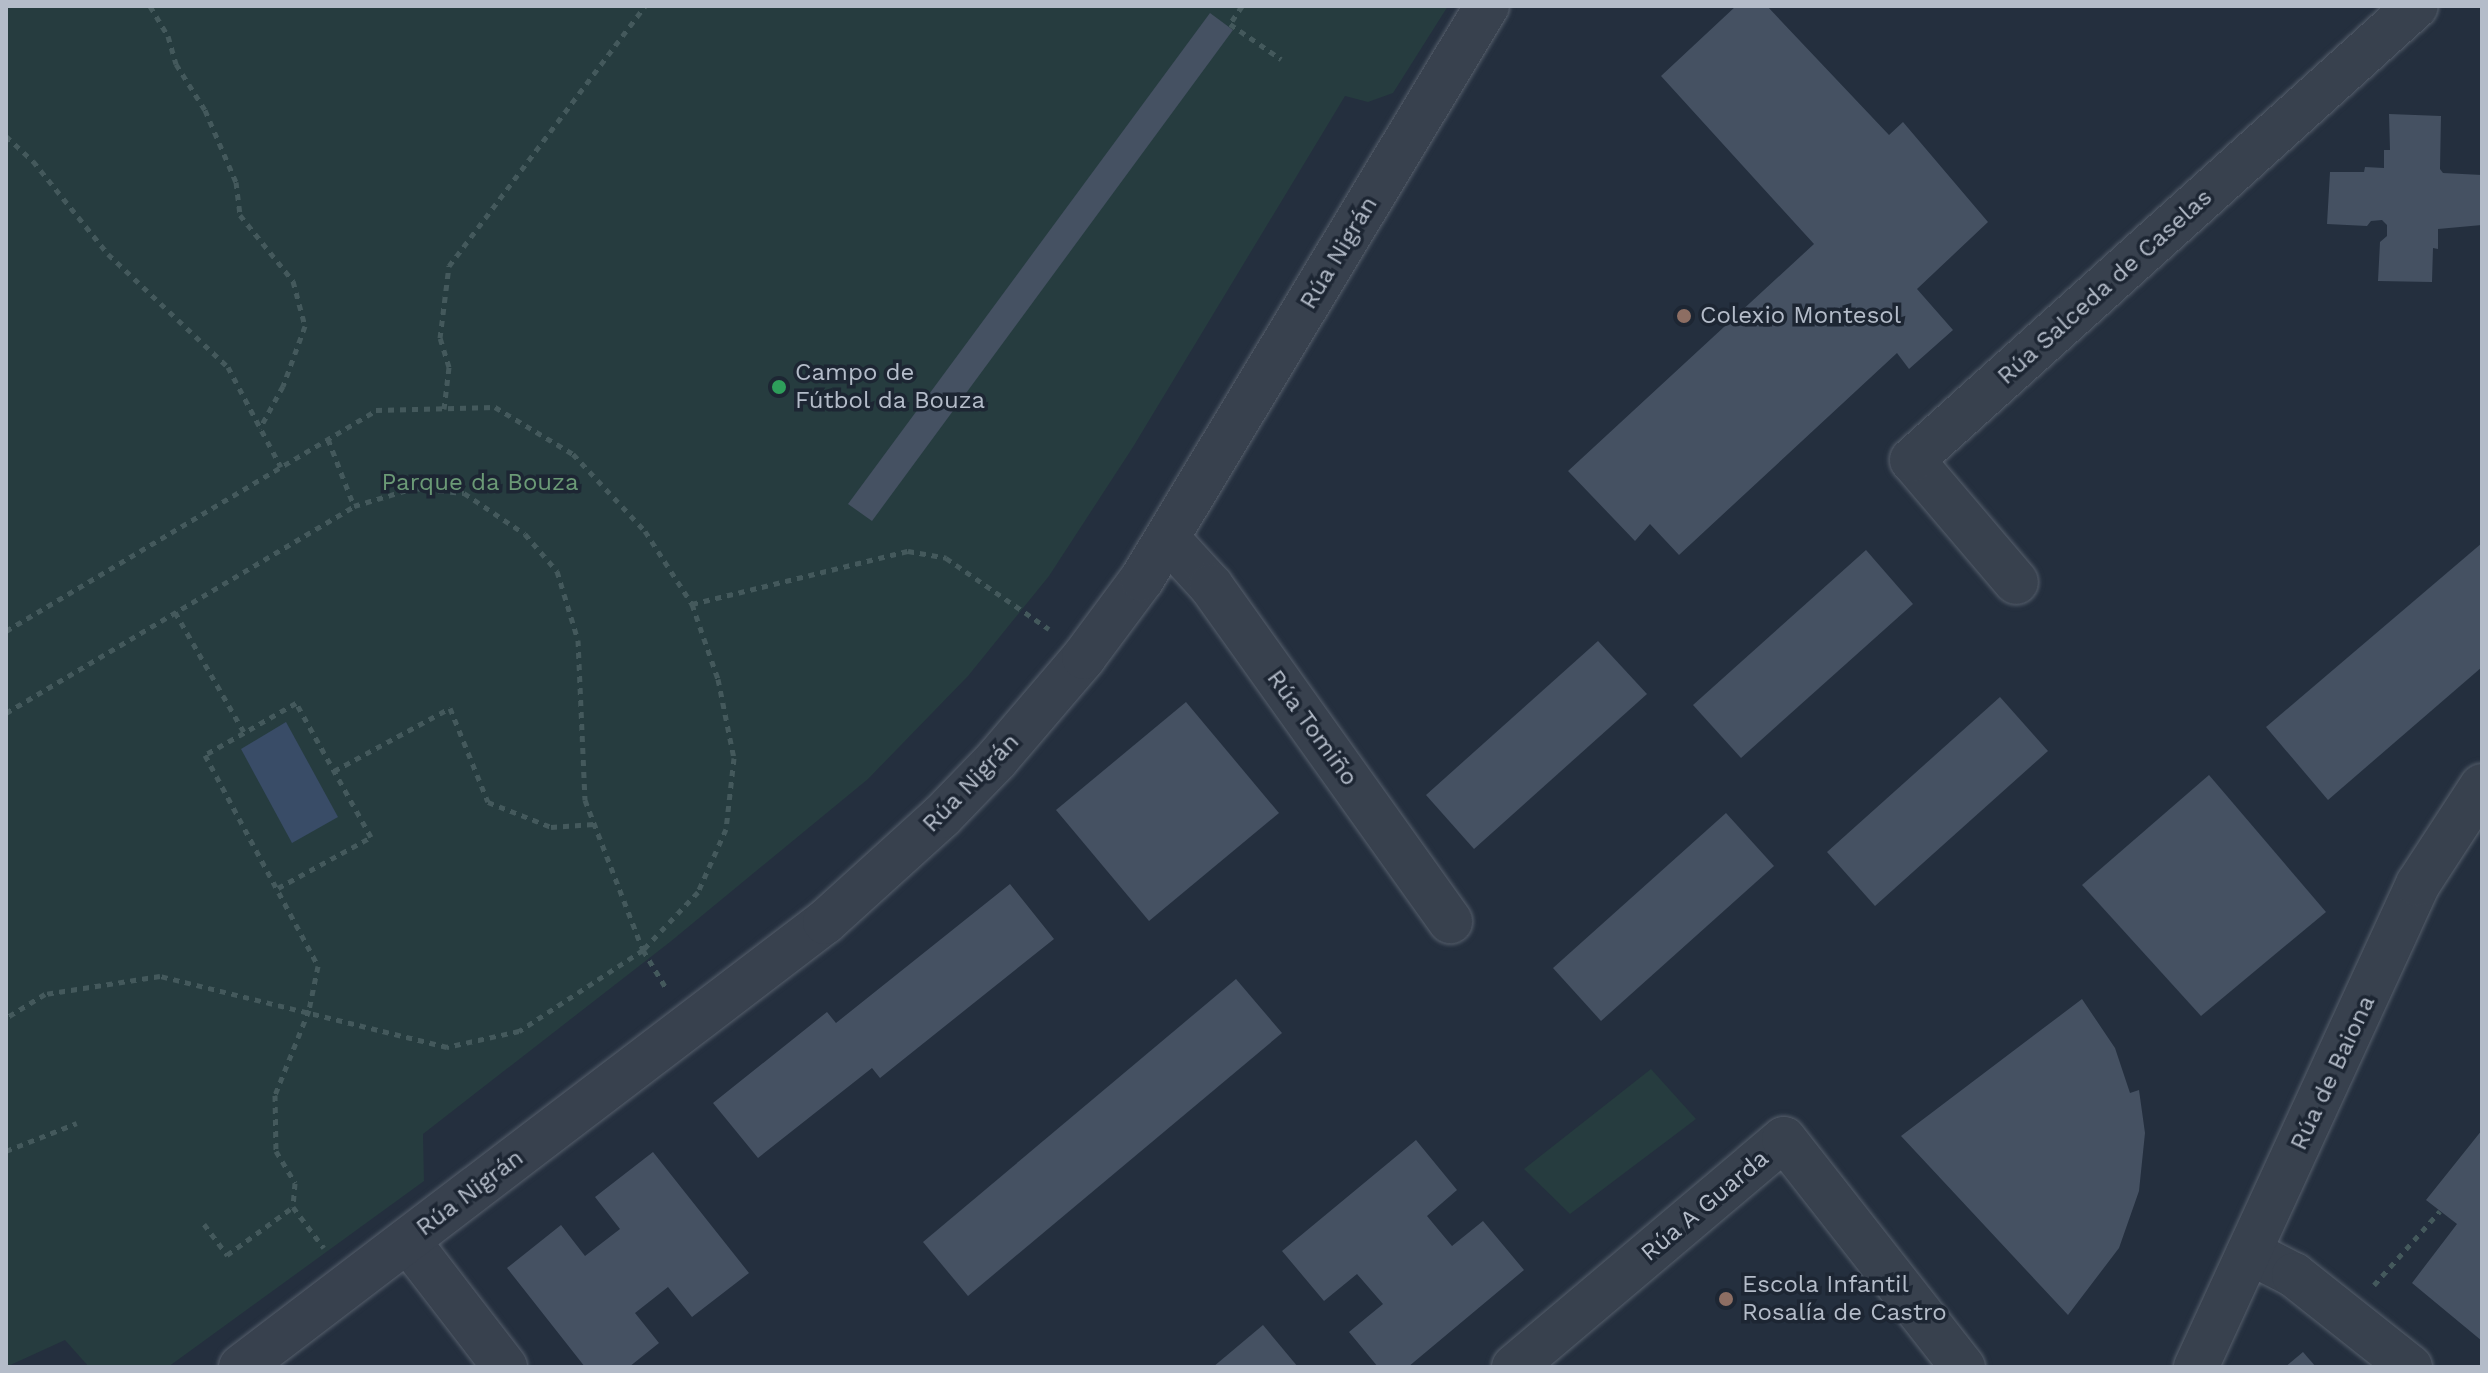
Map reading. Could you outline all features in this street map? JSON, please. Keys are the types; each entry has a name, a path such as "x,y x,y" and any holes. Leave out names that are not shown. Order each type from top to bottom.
{"street":[{"name":"Rúa Nigrán","path":"241,1367 825,922 942,816 997,759 1084,657 1168,539 1487,6"},
{"name":"Rúa Salceda de Caselas","path":"2016,582 1912,460 2416,6"},
{"name":"Rúa Tomiño","path":"1168,539 1211,586 1450,921"},
{"name":"Rúa de Baiona","path":"2196,1367 2418,884 2482,786"},
{"name":"Rúa A Guarda","path":"1514,1367 1784,1139 1963,1367"},
{"path":"408,1241 505,1367"},
{"path":"2249,1252 2294,1275 2410,1367"}],"path":[{"path":"150,6 168,36 176,64 205,110 236,182 240,215 293,281 305,326 283,386 260,428"},
{"path":"444,409 449,367 440,338 449,266 645,6"},
{"path":"1242,6 1230,24 1281,59"},
{"path":"6,136 33,161 108,254 228,367 281,467"},
{"path":"6,631 376,410 495,407 573,454 645,531 692,604 718,679 734,758 726,829 698,892 643,950 519,1031 447,1047 309,1010 160,976 45,994 6,1018"},
{"path":"328,439 354,506"},
{"path":"6,713 354,506 414,488 464,493 525,534 557,571 578,640 585,800 643,950 692,1025"},
{"path":"692,604 908,551 946,558 1052,631"},
{"path":"175,612 244,732"},
{"path":"278,888 371,837 296,703 205,755 318,966 309,1010 275,1095 276,1151 295,1183 293,1207 326,1251"},
{"path":"334,771 450,708 488,802 551,827 594,824"},
{"path":"6,1151 77,1123"},
{"path":"204,1224 227,1255 293,1207"},
{"path":"2369,1290 2440,1211"}],"green space":[{"name":"Parque da Bouza","path":"6,6 1448,6 1393,93 1368,102 1345,96 1133,447 1049,576 968,676 868,779 670,942 423,1134 424,1181 168,1367 89,1367 65,1340 6,1367"},
{"path":"1651,1069 1696,1119 1570,1214 1524,1169"}],"water":[{"path":"286,722 338,817 292,843 241,749"}],"building":[{"path":"1736,6 1767,6 1889,135 1903,122 1988,222 1917,289 1953,330 1909,369 1897,353 1679,555 1650,524 1635,541 1568,471 1814,244 1661,76"},
{"path":"1210,13 1233,30 872,521 848,504"},
{"path":"2389,114 2441,116 2440,169 2443,173 2482,175 2482,225 2438,229 2438,249 2433,248 2432,282 2378,281 2380,242 2387,236 2387,225 2382,220 2371,221 2367,226 2327,224 2330,172 2364,172 2365,167 2384,168 2384,150 2390,150"},
{"path":"2482,543 2482,667 2328,800 2266,727"},
{"path":"1866,550 1913,604 1741,758 1693,705"},
{"path":"1598,641 1647,694 1474,849 1426,795"},
{"path":"2000,697 2048,751 1875,906 1827,852"},
{"path":"1186,702 1279,813 1149,921 1056,810"},
{"path":"2209,775 2326,912 2201,1016 2082,885"},
{"path":"1726,813 1774,866 1601,1021 1553,968"},
{"path":"1010,884 1054,939 880,1078 872,1068 758,1158 713,1103 827,1012 836,1023"},
{"path":"1236,979 1282,1033 968,1296 923,1242"},
{"path":"2082,999 2115,1048 2130,1093 2139,1090 2145,1133 2139,1191 2119,1248 2068,1315 1901,1136"},
{"path":"2482,1130 2482,1341 2412,1283 2457,1224 2426,1200"},
{"path":"1416,1140 1457,1190 1427,1216 1452,1246 1483,1221 1524,1270 1408,1367 1378,1367 1349,1332 1383,1304 1357,1274 1324,1301 1282,1251"},
{"path":"653,1152 749,1273 692,1317 668,1287 635,1313 659,1343 629,1367 585,1367 507,1268 561,1225 585,1256 620,1229 595,1197"},
{"path":"1263,1325 1298,1367 1213,1367"},
{"path":"2303,1352 2316,1367 2285,1367"}],"place":[{"name":"Colexio Montesol","path":"1684,316"},
{"name":"Campo de Fútbol da Bouza","path":"779,387"},
{"name":"Escola Infantil Rosalía de Castro","path":"1726,1299"}]}
